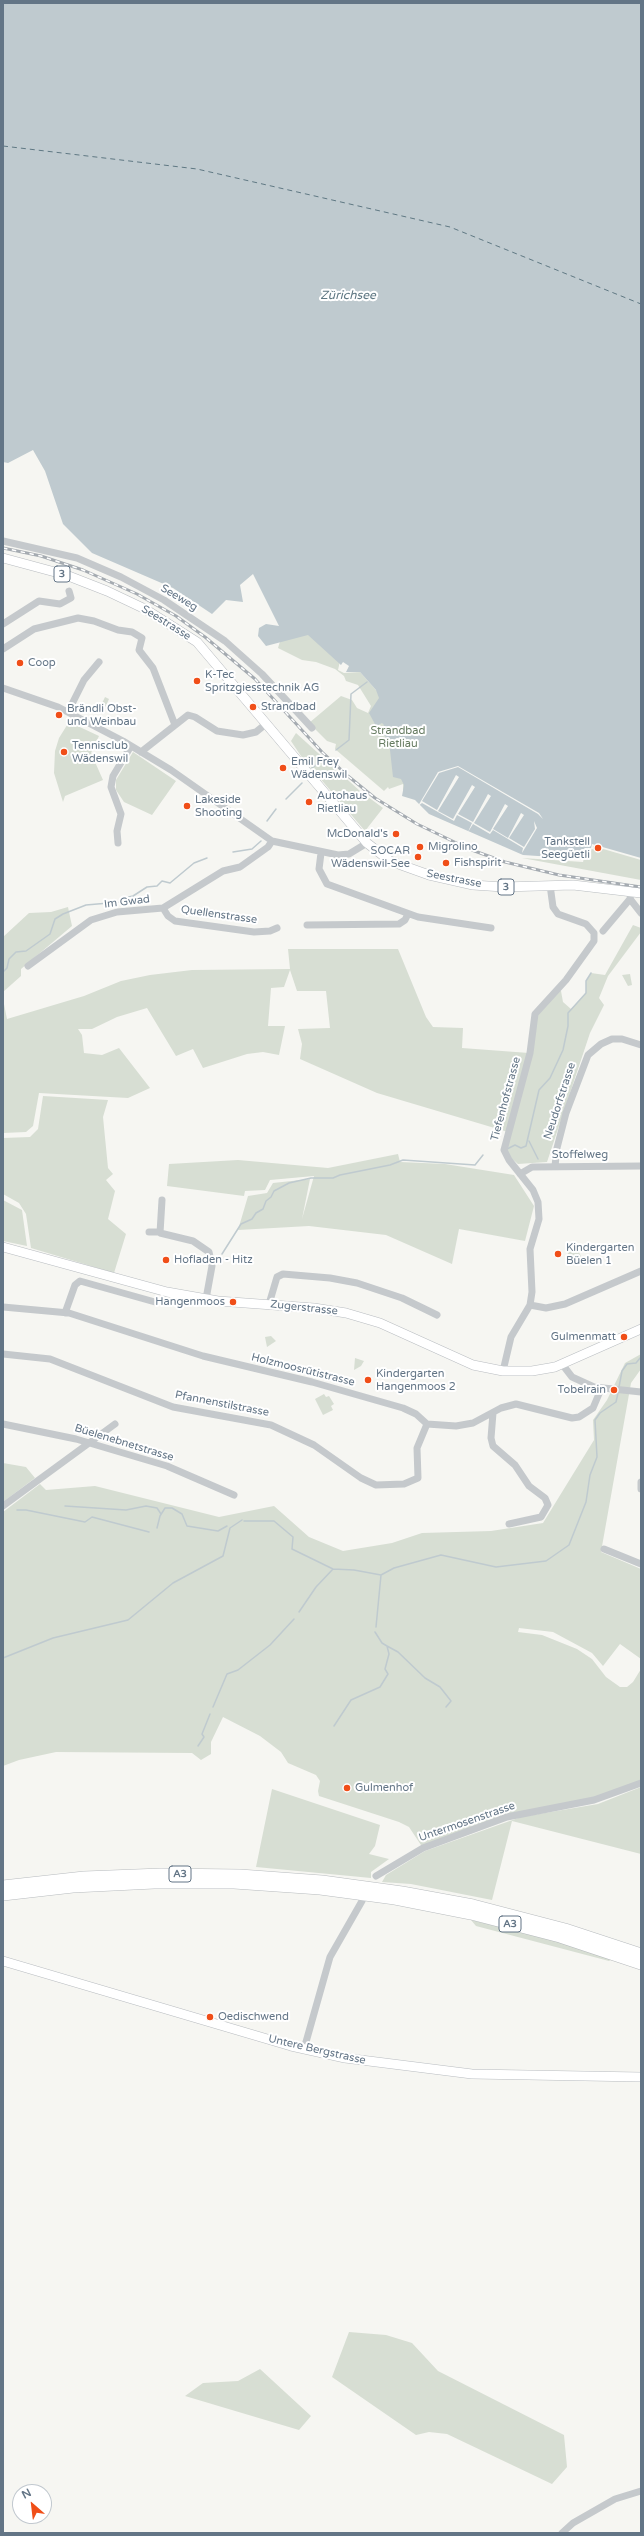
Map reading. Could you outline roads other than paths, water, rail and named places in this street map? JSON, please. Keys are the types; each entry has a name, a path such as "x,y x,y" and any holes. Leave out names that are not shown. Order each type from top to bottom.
{"highway":[{"name":"A3","path":"3,1886 84,1877 172,1874 264,1876 337,1883 415,1894 505,1913 565,1929 641,1954"},
{"name":"A3","path":"3,1895 80,1886 154,1883 234,1884 320,1889 395,1899 485,1918 560,1937 641,1964"}],"main road":[{"name":"Seestrasse","path":"3,558 66,575 107,591 145,609 182,630 213,658 367,843 390,862 429,875 488,886 550,885 630,895 641,893"},
{"name":"Zugerstrasse","path":"3,1247 140,1286 206,1299 328,1309 350,1314 380,1323 473,1365 503,1371 532,1371 562,1364 641,1329"},
{"name":"Untere Bergstrasse","path":"3,1961 304,2049 365,2062 472,2074 641,2078"}],"street":[{"name":"Seeweg","path":"3,541 77,558 121,577 164,600 224,641 262,674 312,728"},
{"path":"3,624 40,601 60,604 71,598 69,591"},
{"path":"3,650 24,635 48,624 78,618 94,621 140,636 142,640 139,650 151,665 175,725"},
{"path":"68,712 84,680 99,662"},
{"path":"3,688 68,712 131,746 171,770 272,841 321,853 344,855 367,843"},
{"path":"141,752 175,725 191,715 214,730 243,735 256,732 267,723"},
{"path":"118,843 117,831 121,814 111,787 113,776 131,746"},
{"name":"Im Gwad","path":"28,966 91,920 108,914 163,908 224,871 240,867 268,847 272,841"},
{"path":"321,853 319,869 327,884 408,914 491,928"},
{"name":"Tiefenhofstrasse","path":"503,1371 511,1337 530,1305 532,1292 530,1249 539,1219 538,1202 533,1190 506,1156 504,1150 530,1053 535,1014 566,980 594,941 594,933 586,924 558,914 553,906 550,885"},
{"path":"603,931 630,895 641,913"},
{"name":"Quellenstrasse","path":"163,908 168,916 175,921 254,932 270,931 277,928"},
{"path":"307,925 399,924 405,920 408,914"},
{"name":"Neudorfstrasse","path":"554,1166 566,1113 588,1055 601,1044 612,1039 622,1039 641,1045"},
{"name":"Stoffelweg","path":"520,1174 532,1167 641,1166"},
{"path":"160,1232 162,1200"},
{"path":"149,1232 160,1232 162,1234 193,1241 209,1252 212,1266 206,1299"},
{"path":"530,1305 546,1308 565,1304 641,1271"},
{"path":"269,1304 277,1277 283,1274 330,1278 357,1283 402,1298 437,1315"},
{"path":"65,1313 74,1285 80,1281 155,1302"},
{"name":"Holzmoosrütistrasse","path":"3,1307 65,1313 203,1356 312,1382 403,1408 416,1414 427,1424"},
{"name":"Pfannenstilstrasse","path":"3,1354 50,1359 173,1407 271,1425 314,1445 361,1478 380,1485 404,1484 418,1478 417,1448 427,1424"},
{"path":"562,1364 572,1377 601,1389 641,1392"},
{"path":"427,1424 464,1425 480,1421 501,1408 516,1404 572,1418 579,1417 593,1408 601,1389"},
{"path":"493,1413 491,1438 494,1446 515,1465 529,1486 545,1498 548,1505 542,1517 509,1524"},
{"name":"Büelenebnetstrasse","path":"3,1424 76,1439 167,1466 234,1495"},
{"path":"3,1506 90,1444 115,1424"},
{"path":"641,1482 641,1489"},
{"path":"604,1549 641,1564"},
{"name":"Untermosenstrasse","path":"376,1876 423,1848 493,1822 594,1800 641,1783"},
{"path":"304,2049 330,1957 362,1901"},
{"path":"562,2533 573,2523 615,2499 640,2492"}],"water":[{"name":"Zürichsee","path":"3,3 641,3 641,858 592,844 591,848 583,849 583,859 523,855 429,814 415,800 402,796 404,785 401,779 393,777 389,741 382,732 384,725 382,723 376,726 369,713 379,698 376,690 360,672 346,672 349,666 343,662 341,665 308,635 266,646 258,636 259,628 266,624 279,626 253,574 240,585 243,602 226,600 212,614 173,588 92,553 63,524 45,471 33,450 8,463 3,462"}],"waterway":[{"path":"336,750 349,740 351,694 367,682"},
{"path":"312,768 323,759"},
{"path":"286,799 302,783"},
{"path":"267,821 276,809"},
{"path":"233,852 252,849 261,841"},
{"path":"3,972 7,968 9,959 16,952 26,951 50,934 55,919 63,914 86,905 120,902 124,898 133,896 147,887 157,886 162,881 170,883 194,863 207,858"},
{"path":"507,1149 515,1145 521,1148 526,1146 539,1090 550,1078 563,1050 568,1026 568,1013 586,993 586,981 591,973"},
{"path":"529,1141 538,1159"},
{"path":"222,1254 241,1224 252,1219 256,1213 263,1209 266,1201 271,1197 274,1191 289,1183 311,1178 333,1178 340,1175 390,1165 403,1160 475,1165 483,1155"},
{"path":"619,1387 622,1371 627,1364 636,1363 641,1357"},
{"path":"244,1521 274,1521 293,1537 292,1549 333,1569 354,1570 381,1575 394,1568 441,1555 496,1567 546,1561 569,1545 586,1502 590,1475 597,1457 595,1420 600,1413 616,1402 618,1393"},
{"path":"65,1506 126,1510 146,1506 157,1508 161,1514"},
{"path":"157,1528 160,1516 165,1508 172,1508 182,1514 187,1526 218,1531 227,1526"},
{"path":"17,1510 26,1510 85,1522 92,1517 149,1532"},
{"path":"3,1658 53,1638 128,1620 173,1583 223,1556 230,1528 242,1520"},
{"path":"299,1612 316,1587 333,1569"},
{"path":"376,1627 381,1575"},
{"path":"213,1707 227,1674 238,1670 270,1645 294,1619"},
{"path":"334,1726 351,1700 380,1687 388,1674 385,1669 389,1654 387,1646 382,1643 375,1632"},
{"path":"387,1646 398,1652 425,1678 440,1687 451,1701 446,1707"},
{"path":"198,1746 204,1737 202,1734 210,1714"}],"railway":[{"path":"3,548 41,556 83,570 137,594 176,616 205,637 255,679 322,752 348,776 375,798 417,824 469,849 505,862 559,875 641,887"}],"place":[{"name":"Coop","path":"20,663"},
{"name":"K-Tec Spritzgiesstechnik AG","path":"197,681"},
{"name":"Strandbad","path":"253,707"},
{"name":"Brändli Obst- und Weinbau","path":"59,715"},
{"name":"Tennisclub Wädenswil","path":"64,752"},
{"name":"Emil Frey Wädenswil","path":"283,768"},
{"name":"Autohaus Rietliau","path":"309,802"},
{"name":"Lakeside Shooting","path":"187,806"},
{"name":"McDonald's","path":"396,834"},
{"name":"Migrolino","path":"420,847"},
{"name":"Tankstell Seegüetli","path":"598,848"},
{"name":"SOCAR Wädenswil-See","path":"418,857"},
{"name":"Fishspirit","path":"446,863"},
{"name":"Kindergarten Büelen 1","path":"558,1254"},
{"name":"Hofladen - Hitz","path":"166,1260"},
{"name":"Hangenmoos","path":"233,1302"},
{"name":"Gulmenmatt","path":"624,1337"},
{"name":"Kindergarten Hangenmoos 2","path":"368,1380"},
{"name":"Tobelrain","path":"614,1390"},
{"name":"Gulmenhof","path":"347,1788"},
{"name":"Oedischwend","path":"210,2017"}],"park label":[{"name":"Strandbad Rietliau","path":"398,737"}]}
